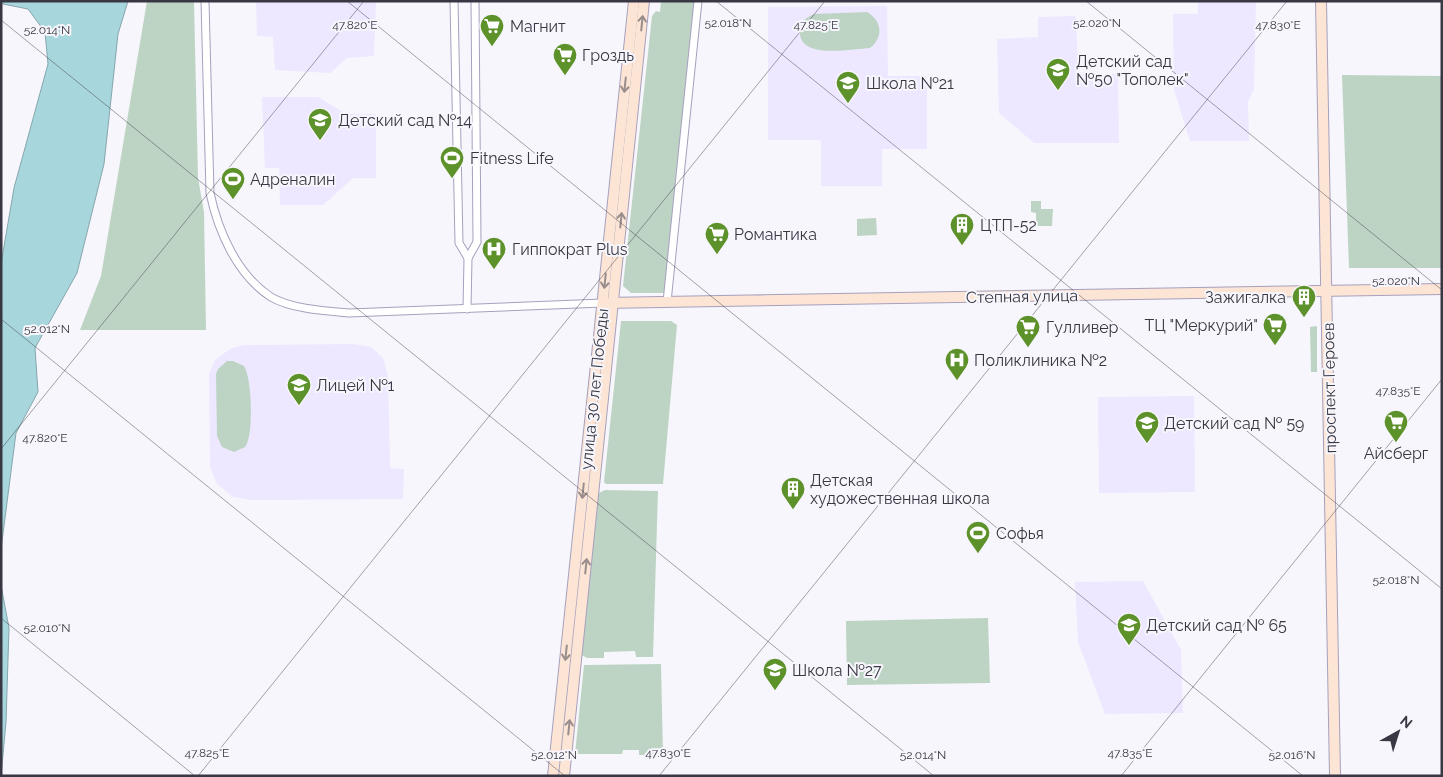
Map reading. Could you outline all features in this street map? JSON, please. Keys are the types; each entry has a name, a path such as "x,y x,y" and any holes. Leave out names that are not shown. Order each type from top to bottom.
{"street":[{"path":"205,1 210,193 216,220 230,251 251,277 271,297 308,309 350,313 608,303"},
{"path":"454,1 459,244 468,258"},
{"path":"467,309 468,258 477,242 474,1"},
{"name":"улица 30 лет Победы","path":"553,776 608,303 634,1"},
{"path":"564,776 608,303 644,1"},
{"path":"667,302 698,1"},
{"name":"проспект Героев","path":"1322,1 1335,776"},
{"name":"Степная улица","path":"608,303 1442,289"}],"shaded area":[{"path":"256,1 376,1 374,56 347,58 330,73 275,70 273,37 257,36"},
{"path":"1198,1 1256,1 1254,89 1248,102 1249,141 1190,141 1174,90 1173,14 1198,14"},
{"name":"Школа №21","path":"887,6 888,76 927,76 927,149 882,149 882,186 821,186 821,140 768,140 768,7"},
{"name":"Детский сад №50 \"Тополек\"","path":"1076,16 1078,74 1118,74 1119,143 1034,143 999,113 997,39 1038,37 1038,17"},
{"name":"Детский сад №14","path":"262,97 318,97 346,114 376,114 376,178 353,178 323,205 280,205 279,168 265,168"},
{"name":"Лицей №1","path":"354,344 371,347 383,358 388,377 390,468 404,469 403,499 252,500 233,497 217,484 210,467 209,374 215,360 230,349 243,345"},
{"name":"Детский сад № 59","path":"1194,396 1195,492 1099,493 1098,397"},
{"name":"Детский сад № 65","path":"1143,581 1181,650 1183,713 1105,714 1078,642 1075,582"}],"green space":[{"path":"147,1 194,1 198,178 204,212 206,330 80,330 101,276"},
{"path":"661,1 696,1 665,293 631,293 623,286 652,16 656,11 660,12"},
{"path":"867,12 876,20 879,29 878,39 870,48 828,51 808,46 802,40 801,25 806,18 814,14"},
{"path":"1342,75 1442,76 1442,268 1349,268"},
{"path":"1031,201 1041,201 1041,209 1053,209 1052,226 1036,226 1036,213 1031,212"},
{"path":"876,218 877,235 857,236 857,219"},
{"path":"621,321 671,321 677,325 663,484 606,484 604,482"},
{"path":"1317,326 1317,372 1311,372 1310,327"},
{"path":"227,361 233,361 244,366 249,382 251,407 248,441 245,447 234,452 222,447 217,436 216,374 218,369"},
{"path":"605,490 658,491 653,657 636,657 635,651 604,652 604,658 587,658 580,654 597,494"},
{"path":"988,618 990,683 847,685 846,621"},
{"path":"661,664 663,755 639,755 639,750 623,750 622,754 575,754 584,665"}],"water":[{"path":"1,1 128,1 118,34 104,164 77,273 35,348 38,392 16,433 1,549 1,264 14,188 48,64 45,32 28,9 3,4"},
{"path":"1,585 9,628 6,722 1,776"}],"place":[{"name":"Магнит","path":"492,47"},
{"name":"Гроздь","path":"565,76"},
{"name":"Детский сад №50 \"Тополек\"","path":"1058,91"},
{"name":"Школа №21","path":"848,104"},
{"name":"Детский сад №14","path":"320,141"},
{"name":"Fitness Life","path":"452,179"},
{"name":"Адреналин","path":"233,200"},
{"name":"ЦТП-52","path":"962,246"},
{"name":"Романтика","path":"717,255"},
{"name":"Гиппократ Plus","path":"494,270"},
{"name":"Зажигалка","path":"1304,318"},
{"name":"ТЦ \"Меркурий\"","path":"1275,346"},
{"name":"Гулливер","path":"1028,348"},
{"name":"Поликлиника №2","path":"957,381"},
{"name":"Лицей №1","path":"299,406"},
{"name":"Айсберг","path":"1396,443"},
{"name":"Детский сад № 59","path":"1147,444"},
{"name":"Детская художественная школа","path":"793,510"},
{"name":"Софья","path":"978,554"},
{"name":"Детский сад № 65","path":"1129,646"},
{"name":"Школа №27","path":"775,691"}]}
